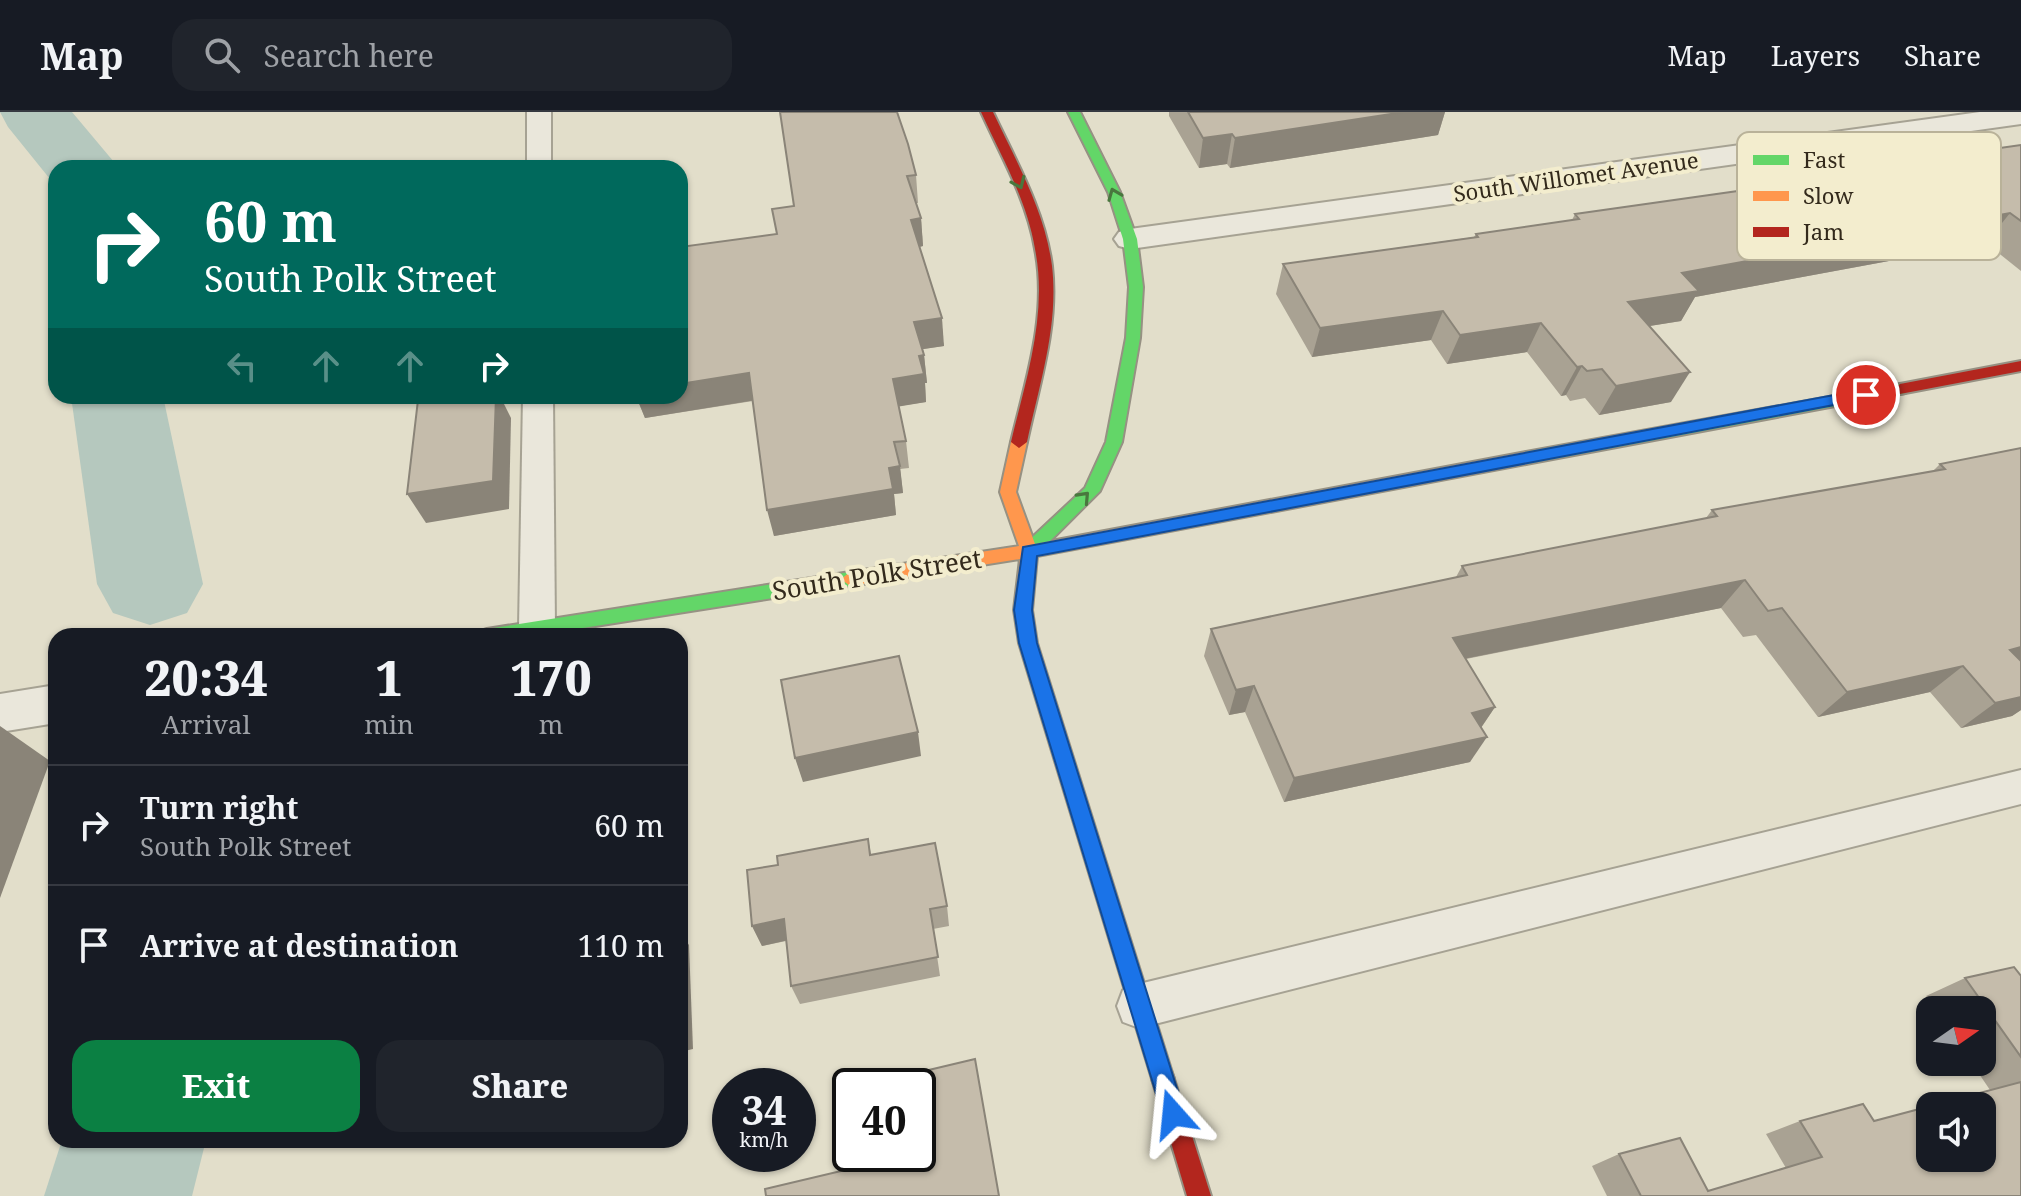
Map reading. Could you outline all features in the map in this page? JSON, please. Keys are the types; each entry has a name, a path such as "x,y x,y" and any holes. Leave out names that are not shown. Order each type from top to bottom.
{"street":[{"path":"987,112 1035,221 1045,267 1045,319 1008,492 1029,551 1023,610 1028,643 1199,1196"},
{"path":"1029,551 1092,491 1114,442 1133,338 1136,287 1130,239 1114,192 1074,112"},
{"name":"South Willomet Avenue","path":"1899,132 2021,115"},
{"name":"South Willomet Avenue","path":"1130,239 1737,155"},
{"name":"South Polk Street","path":"537,628 1029,551 2021,366"},
{"path":"0,713 48,705"}],"lane":[{"path":"539,112 539,160"},
{"path":"537,628 538,404"},
{"path":"1139,1006 2021,787"}],"building":[{"path":"780,112 897,112 916,175 907,176 921,218 911,220 942,318 914,322 924,355 919,356 924,374 893,379 906,441 894,442 900,466 889,468 893,489 767,510 749,373 688,383 688,246 777,234 772,209 794,206"},
{"path":"1188,112 1404,112 1235,138 1232,134 1203,138"},
{"path":"2021,145 2021,221 2010,213 2001,215 2001,148"},
{"path":"1737,191 1737,260 1753,260 1682,273 1699,291 1628,302 1690,372 1616,386 1602,369 1587,371 1582,366 1577,367 1541,323 1460,335 1443,311 1320,328 1283,264 1478,237 1476,234 1579,219 1575,214"},
{"path":"418,404 496,404 493,481 407,494"},
{"path":"2021,448 2021,647 2010,650 2021,661 2021,697 1995,703 1963,666 1847,692 1782,608 1768,611 1745,580 1453,638 1495,707 1472,713 1487,737 1294,778 1254,686 1236,690 1211,629 1467,575 1462,566 1717,516 1712,510 1945,469 1940,464"},
{"path":"899,656 918,732 795,758 781,680"},
{"path":"868,839 870,855 935,843 947,906 930,909 938,957 791,986 784,919 752,926 747,870 778,865 777,856"},
{"path":"2014,967 2021,976 2021,1057 1996,1022 1996,996 1978,996 1965,978"},
{"path":"975,1059 999,1196 766,1196 765,1189 837,1172 936,1172 936,1068"},
{"path":"2021,1082 2021,1196 1641,1196 1619,1154 1680,1138 1708,1191 1822,1157 1800,1121 1863,1104 1874,1121 1916,1110 1916,1172 1996,1172 1996,1092 1984,1092"}],"waterway":[{"path":"33,112 74,160"},
{"path":"118,404 150,584"},
{"path":"118,1196 132,1148"}],"traffic: fast":[{"path":"1029,551 1092,491 1114,442 1133,338 1136,287 1130,239 1114,192 1074,112"},
{"path":"1526,458 1900,389"},
{"path":"538,628 850,579"}],"traffic: slow":[{"path":"1019,442 1008,492 1029,551 1023,610 1028,643 1163,1079"},
{"path":"850,579 1029,551 1526,458"}],"traffic: jam":[{"path":"987,112 1030,206 1045,266 1043,333 1019,442"},
{"path":"1900,389 2021,366"},
{"path":"1163,1079 1199,1196"}],"route":[{"path":"1173,1114 1028,643 1023,610 1029,551 1866,395"}]}
